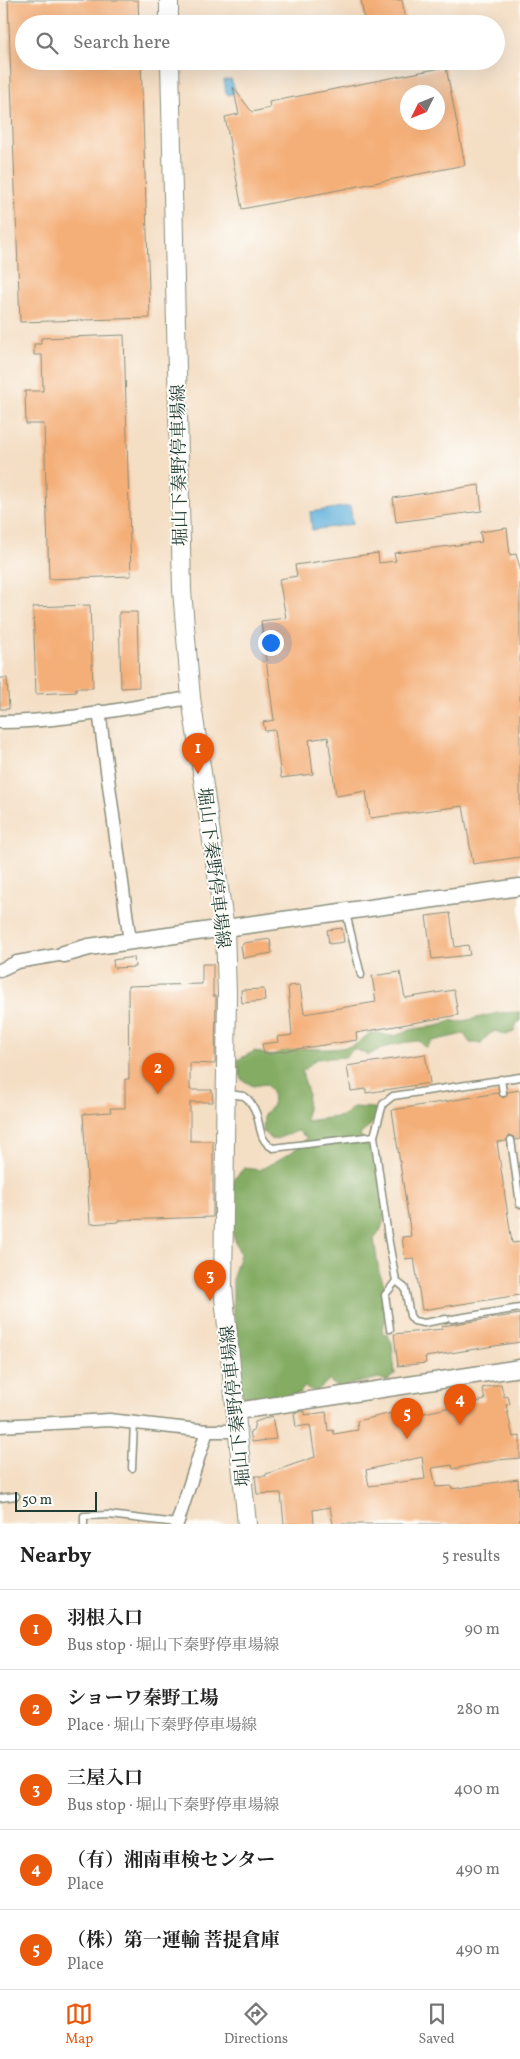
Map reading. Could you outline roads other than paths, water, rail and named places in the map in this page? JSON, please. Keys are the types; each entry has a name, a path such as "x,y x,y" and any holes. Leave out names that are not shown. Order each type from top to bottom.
{"main road":[{"path":"169,0 169,15"},
{"name":"堀山下秦野停車場線","path":"170,70 182,590 191,698 225,929 226,1094 223,1287 228,1354 237,1411 247,1524"}],"street":[{"path":"0,722 63,719 191,698"},
{"path":"99,712 130,942"},
{"path":"0,970 17,962 64,954 89,947 520,887"},
{"path":"237,1411 520,1368"},
{"path":"0,1426 109,1420 207,1431 239,1431"},
{"path":"177,1524 207,1431"}],"lane":[{"path":"345,912 361,975"},
{"path":"520,1076 393,1096 383,1104 374,1136 396,1281 405,1288 410,1316 414,1321 424,1323 520,1308"},
{"path":"501,1080 503,1092"},
{"path":"226,1094 244,1096 253,1106 260,1134 266,1144 273,1148 374,1136"},
{"path":"511,1140 519,1184 520,1204"},
{"path":"390,1328 385,1295 396,1281"},
{"path":"132,1468 134,1423"},
{"path":"0,1498 16,1496"},
{"path":"84,1524 84,1516 109,1514 177,1524"}],"water":[{"path":"231,79 236,92 229,95 226,94 224,80"},
{"path":"350,506 353,524 312,530 310,512"}],"place":[{"name":"羽根入口","path":"198,774"},
{"name":"ショーワ秦野工場","path":"158,1094"},
{"name":"三屋入口","path":"210,1301"},
{"name":"（有）湘南車検センター","path":"460,1425"},
{"name":"（株）第一運輸 菩提倉庫","path":"407,1439"}]}
